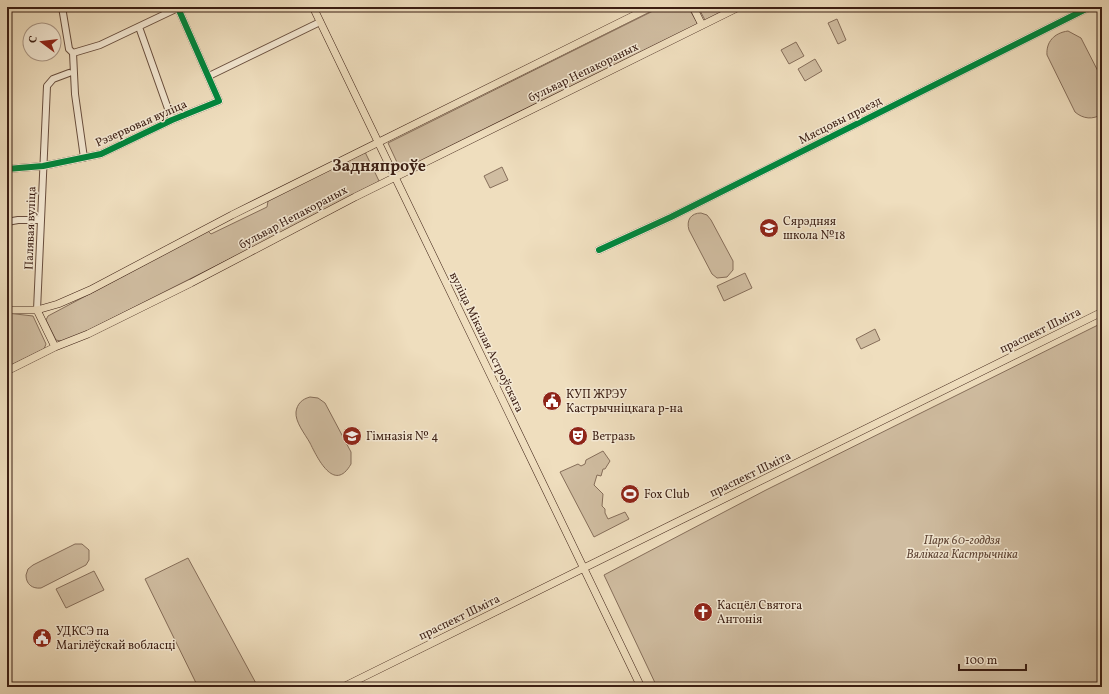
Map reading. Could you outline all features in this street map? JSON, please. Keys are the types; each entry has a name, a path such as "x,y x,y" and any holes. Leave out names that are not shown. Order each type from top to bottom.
{"main road":[{"name":"вуліца Мікалая Астроўскага","path":"313,7 641,687"},
{"path":"7,310 37,310 58,304 90,290 232,215 650,7"},
{"path":"693,7 702,25"},
{"name":"бульвар Непакораных","path":"7,371 55,347 88,334 191,283 297,226 739,7"},
{"name":"Палявая вуліца","path":"37,310 55,347"},
{"name":"праспект Шміта","path":"343,687 1102,312"}],"street":[{"path":"62,7 68,49 73,53 75,94 84,158"},
{"path":"73,53 100,45 179,7 209,76 320,22"},
{"name":"Мясцовы праезд","path":"599,250 671,218 1090,7"},
{"path":"139,27 172,120"},
{"name":"Палявая вуліца","path":"37,310 47,86 54,79 69,73"},
{"name":"Рэзервовая вуліца","path":"7,169 43,166 101,154 172,120 219,101 209,76"},
{"path":"7,222 18,220 41,220"}],"green space":[{"path":"661,7 688,7 698,24 401,171 388,143"},
{"path":"698,7 731,7 705,20"},
{"path":"837,19 846,40 838,44 828,23"},
{"path":"1068,31 1081,38 1102,79 1102,114 1099,116 1088,118 1075,112 1047,55 1048,46 1052,39 1063,32"},
{"path":"796,42 804,56 789,64 781,50"},
{"path":"815,59 822,71 805,81 798,69"},
{"path":"365,152 380,183 65,342 56,340 46,320 48,316 208,231 211,234 267,207 268,201"},
{"path":"502,167 508,180 490,188 484,176"},
{"path":"701,213 707,215 711,220 733,261 733,270 727,277 717,278 712,274 689,230 688,223 690,218 694,214"},
{"path":"745,273 752,288 724,301 717,286"},
{"path":"7,313 33,316 46,344 44,349 7,367"},
{"name":"Парк 60-годдзя Вялікага Кастрычніка","path":"1102,323 1102,687 657,687 604,575 766,490"},
{"path":"875,329 880,340 861,349 856,339"},
{"path":"310,397 318,398 325,403 351,452 351,464 345,472 338,475 332,474 322,464 297,420 296,412 299,404"},
{"path":"603,451 610,461 605,469 603,469 601,476 597,475 594,485 603,494 602,506 605,509 608,519 625,512 629,519 594,537 560,472 578,464 581,466 585,464 586,460"},
{"path":"75,544 82,544 89,550 89,560 86,565 41,588 32,587 28,583 26,575 28,569"},
{"path":"188,558 258,687 198,687 145,579"},
{"path":"94,571 104,590 66,608 56,589"}],"cycle path":[{"path":"599,250 671,217 1090,7"},
{"path":"7,169 43,166 101,154 172,120 219,101 178,8"}],"place":[{"name":"Сярэдняя школа №18","path":"769,228"},
{"name":"КУП ЖРЭУ Кастрычніцкага р-на","path":"552,401"},
{"name":"Гімназія № 4","path":"352,436"},
{"name":"Ветразь","path":"578,436"},
{"name":"Fox Club","path":"630,494"},
{"name":"Касцёл Святога Антонія","path":"703,612"},
{"name":"УДКСЭ па Магілёўскай вобласці","path":"42,638"}],"district":[{"name":"Задняпроўе","path":"379,165"}]}
